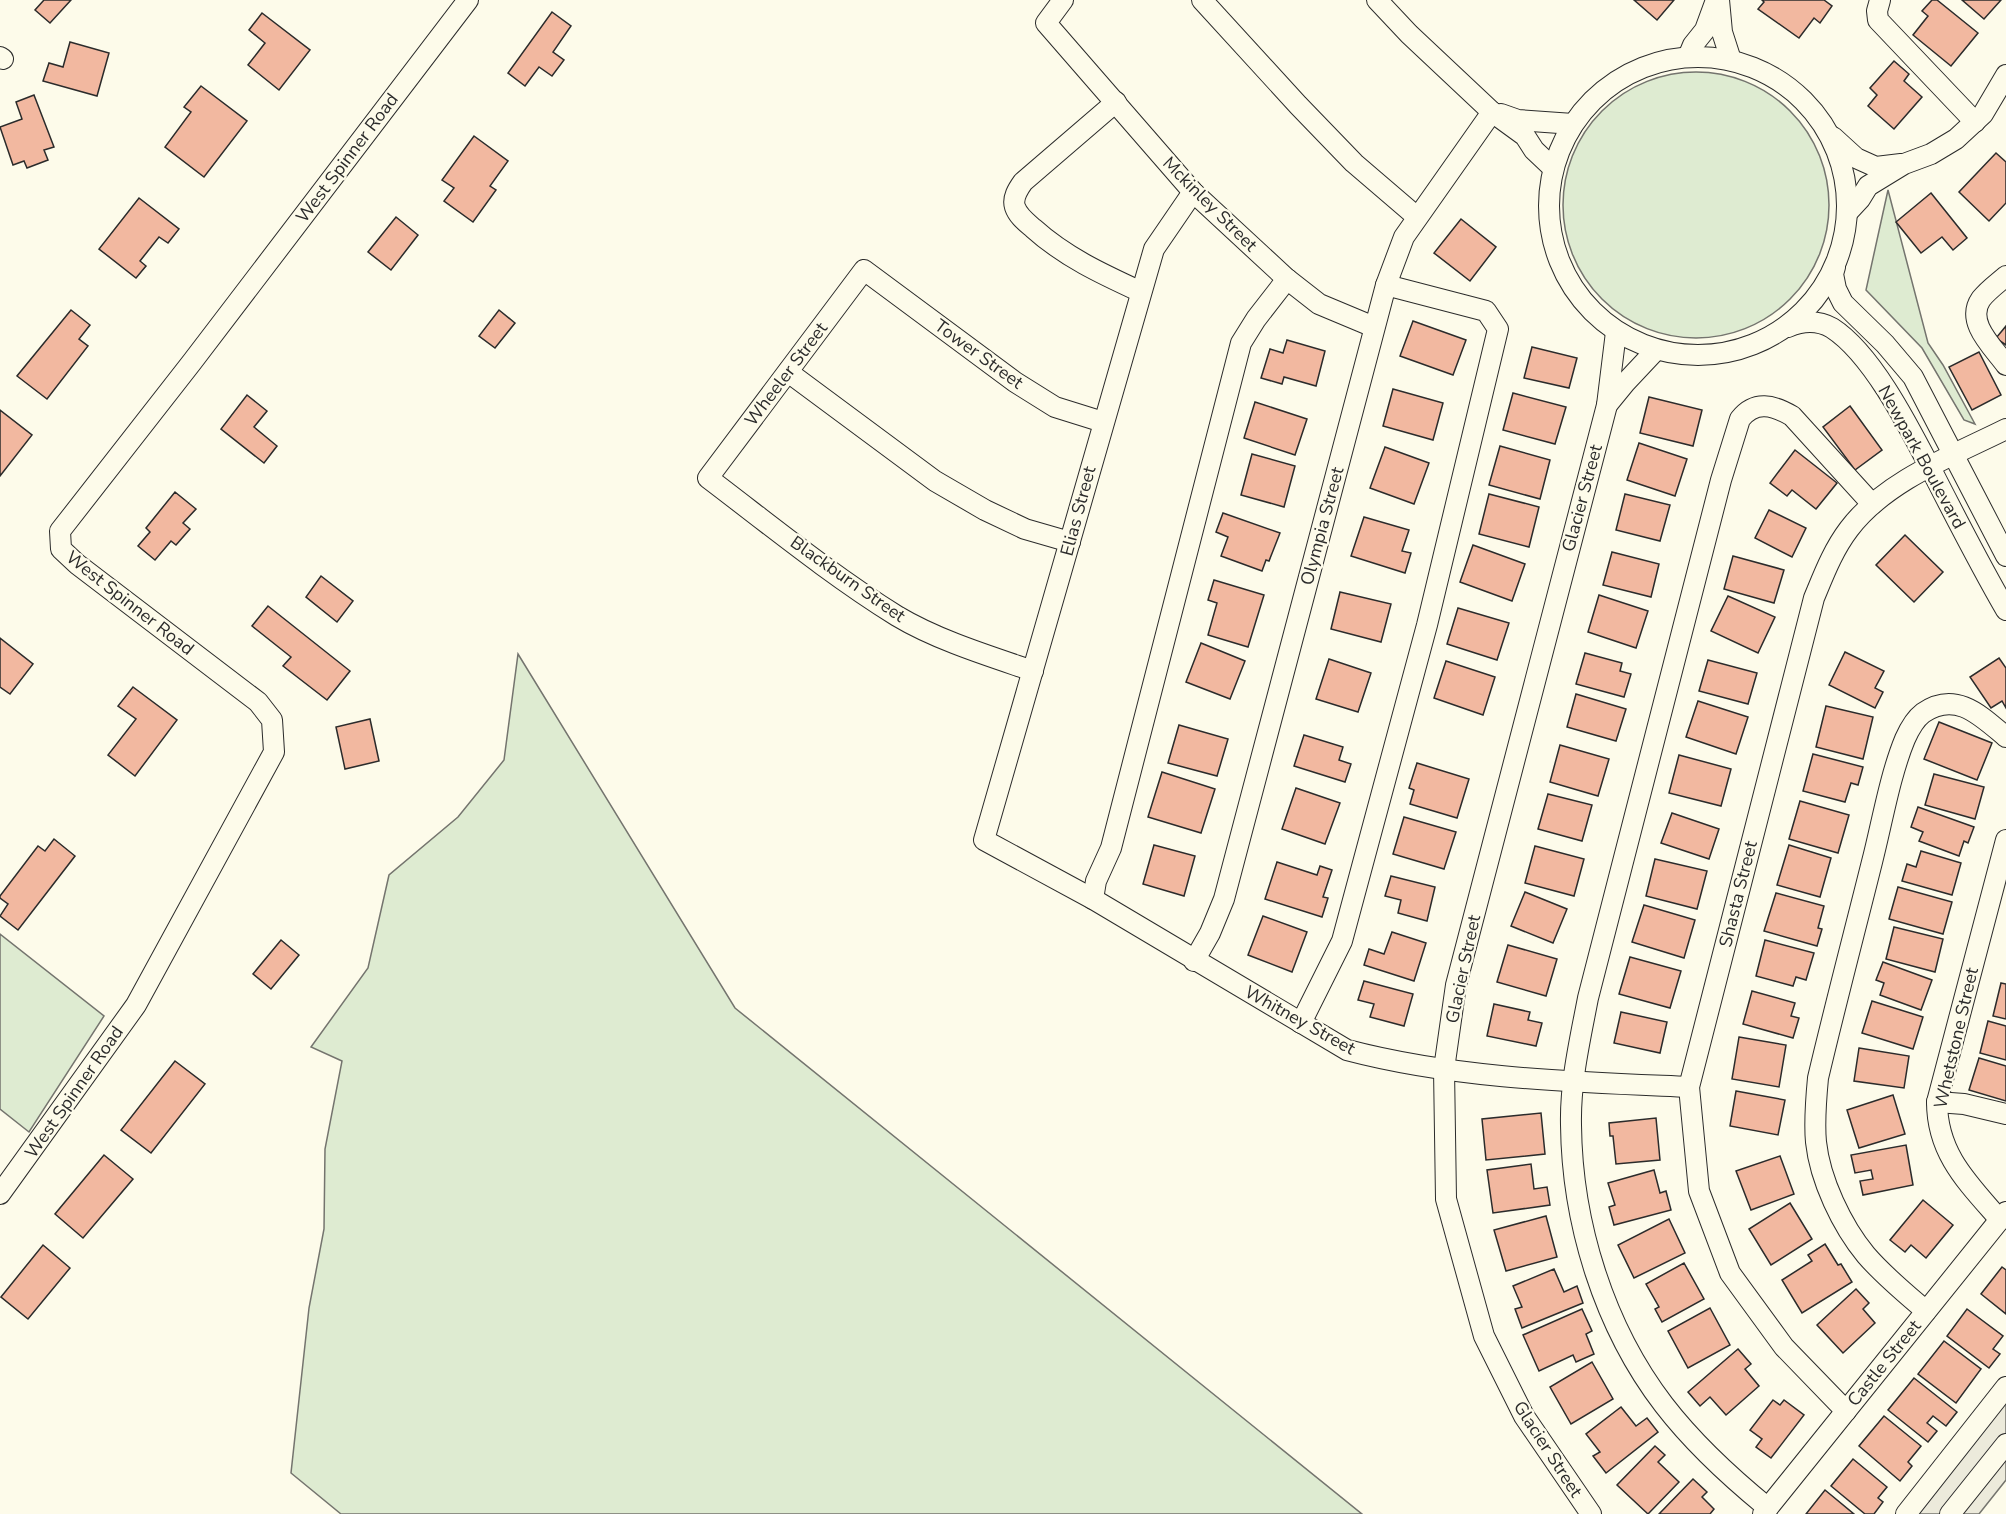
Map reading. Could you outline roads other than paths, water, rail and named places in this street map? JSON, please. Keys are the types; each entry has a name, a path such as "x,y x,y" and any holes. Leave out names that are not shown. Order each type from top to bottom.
{"street":[{"name":"West Spinner Road","path":"0,1194 136,1005 274,752 272,720 258,702 76,564 61,549 60,531 468,0"},
{"name":"Mckinley Street","path":"1063,0 1046,23 1193,192 1287,279 1319,304 1374,327"},
{"path":"1202,0 1354,163 1418,217"},
{"path":"1377,0 1409,34 1492,112 1525,136 1534,150 1553,168"},
{"path":"1688,57 1693,45 1705,30 1718,0"},
{"path":"1718,0 1722,32 1731,60"},
{"path":"1880,0 1877,11 1878,20 1975,122"},
{"path":"1829,134 1844,172 1847,213 1843,240 1835,266 1821,290 1804,312 1783,329 1760,343 1717,354 1682,355 1635,343 1616,332 1588,308 1566,278 1552,243 1548,206 1553,168 1573,124 1595,98 1623,77 1654,63 1688,57 1731,60 1771,75 1804,100 1829,134 1856,158 1876,167 1904,164"},
{"path":"1847,213 1868,186 1904,164 1931,154 1956,139 1983,114 2006,75"},
{"path":"1116,102 1023,182 1014,198 1014,206 1020,217 1064,253 1088,268 1141,292"},
{"path":"1492,112 1518,120 1573,124"},
{"name":"Olympia Street","path":"1194,961 1210,933 1224,899 1386,285 1404,237 1492,112"},
{"name":"Elias Street","path":"984,840 1154,249 1193,192"},
{"name":"Newpark Boulevard","path":"1835,266 1833,274 1836,289 1843,303 1885,344 1912,377 2006,556"},
{"name":"Wheeler Street","path":"708,478 864,270"},
{"name":"Tower Street","path":"864,270 1015,382 1055,407 1103,422"},
{"path":"2006,276 1982,298 1975,319 2006,365"},
{"path":"1093,899 1096,881 1111,848 1241,344 1256,319 1287,279"},
{"path":"1300,1023 1342,941 1427,625 1498,329 1486,311 1386,285"},
{"name":"Newpark Boulevard","path":"1783,329 1798,323 1814,322 1829,327 1842,336 1883,385 1910,428 2006,610"},
{"name":"Glacier Street","path":"1591,1514 1524,1416 1484,1336 1446,1199 1444,1069 1456,985 1606,405 1616,332"},
{"name":"Glacier Street","path":"1606,405 1656,350"},
{"path":"788,372 935,481 985,510 1025,529 1070,542"},
{"path":"1766,1511 1697,1444 1664,1404 1624,1342 1598,1277 1578,1206 1571,1125 1573,1082 1588,998 1721,480 1740,418 1746,411 1761,406 1777,408 1792,416 1872,504"},
{"name":"Shasta Street","path":"1846,1410 1784,1347 1730,1273 1699,1191 1689,1087 1814,598 1830,558 1849,528 1872,504 1901,482 2006,429"},
{"name":"Blackburn Street","path":"708,478 899,617 962,646 1033,671"},
{"path":"1970,545 1993,532"},
{"path":"1926,1311 1872,1261 1840,1218 1816,1145 1815,1112 1818,1078 1889,794 1905,740 1913,724 1922,714 1937,706 1955,704 1966,707 1982,717 2006,737"},
{"name":"Whitney Street","path":"984,840 1093,899 1347,1050 1386,1060 1444,1069 1573,1082 1689,1087"},
{"name":"Whetstone Street","path":"2003,1216 1959,1173 1943,1143 1937,1119 1937,1102 2006,840"},
{"path":"1937,1102 1964,1104 2006,1114"},
{"name":"Castle Street","path":"1766,1511 2003,1216"},
{"path":"1906,1514 2006,1387"},
{"path":"1950,1514 2006,1444"}]}
